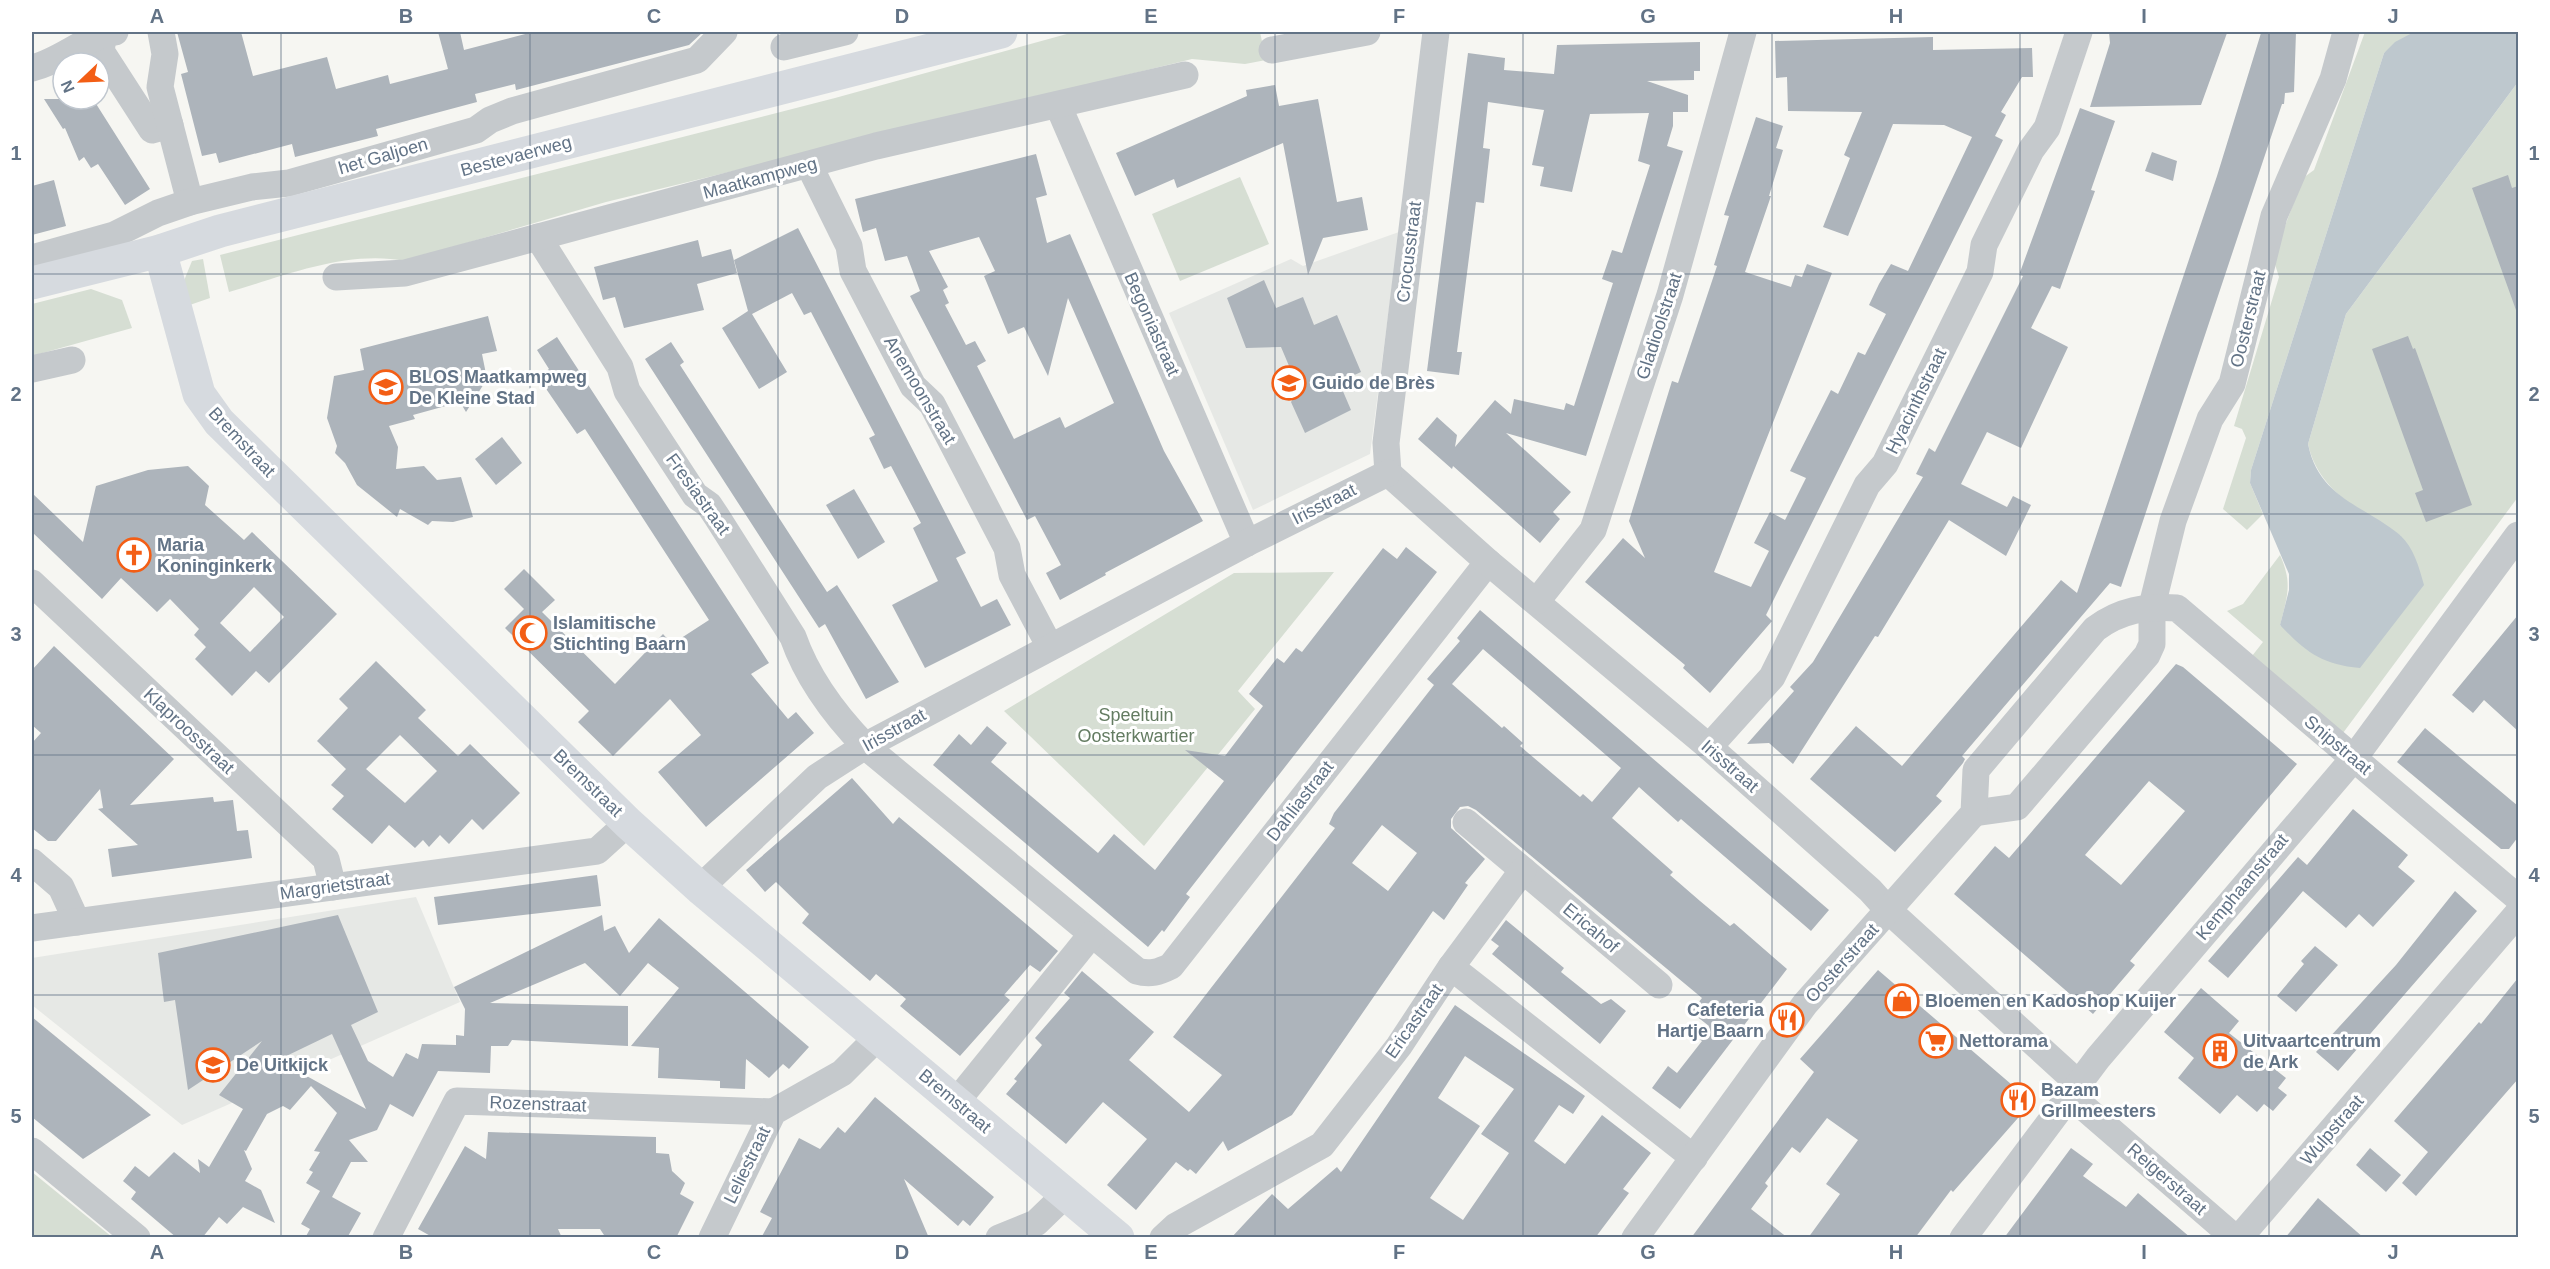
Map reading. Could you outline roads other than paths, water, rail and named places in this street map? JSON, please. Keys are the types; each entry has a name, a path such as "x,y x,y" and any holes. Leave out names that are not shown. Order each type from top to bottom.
{"street":[{"path":"108,32 101,51 152,130 170,125"},
{"path":"32,68 56,60 108,32"},
{"path":"161,32 165,54 160,87 190,202"},
{"name":"het Galjoen","path":"32,258 114,235 158,213 190,202 252,187 289,183 476,130 490,120 512,111 698,60 723,32"},
{"path":"794,84 782,39 845,32"},
{"name":"Bestevaerweg","path":"32,283 160,251 208,234 1001,32"},
{"path":"1272,50 1367,32"},
{"name":"Crocusstraat","path":"1388,473 1386,443 1436,32"},
{"name":"Gladioolstraat","path":"1537,601 1593,530 1670,295 1743,32"},
{"name":"Hyacinthstraat","path":"1709,747 1772,677 1867,485 1885,464 1980,272 1984,245 2031,150 2047,128 2079,32"},
{"name":"Oosterstraat","path":"1635,1238 1805,1004 1974,813 2017,807 2147,655 2152,644 2152,606 2173,521 2210,419 2232,384 2274,216 2333,78 2346,32"},
{"name":"Maatkampweg","path":"336,277 405,273 876,146 1185,75"},
{"name":"Begoniastraat","path":"1058,105 1247,543"},
{"name":"Anemoonstraat","path":"809,165 849,246 853,271 913,386 932,404 938,414 1007,548 1012,575 1050,647"},
{"name":"Fresiastraat","path":"538,237 620,367 627,391 695,495 709,505 794,637 801,659 843,723 864,746"},
{"name":"Bremstraat","path":"160,251 199,394 219,422 628,823 700,888 1118,1238"},
{"path":"32,369 72,360"},
{"name":"Irisstraat","path":"700,888 817,777 864,746 1247,543 1388,473 1488,562 1709,747 1870,890 1889,911"},
{"name":"Kemphaanstraat","path":"1963,1238 2106,1049 2354,758 2518,535"},
{"name":"Dahliastraat","path":"864,746 1137,971 1147,974 1160,972 1171,966 1488,562"},
{"name":"Klaproosstraat","path":"32,583 326,859 333,887"},
{"path":"1974,813 1976,770 2095,629 2112,616 2152,606"},
{"name":"Snipstraat","path":"2152,606 2177,608 2518,898"},
{"name":"Ericahof","path":"1466,822 1659,985"},
{"name":"Margrietstraat","path":"32,928 597,851 628,823"},
{"path":"32,862 61,887 76,922"},
{"path":"1451,967 1523,870"},
{"name":"Reigerstraat","path":"1889,911 2076,1091 2237,1238"},
{"name":"Wulpstraat","path":"2237,1238 2518,913"},
{"path":"956,1102 1091,935"},
{"name":"Ericastraat","path":"1163,1238 1176,1226 1322,1145 1399,1046 1451,967 1694,1158"},
{"name":"Leliestraat","path":"712,1238 773,1112 842,1073 878,1037"},
{"name":"Rozenstraat","path":"386,1238 457,1101 773,1112"},
{"path":"32,1151 137,1238"},
{"path":"999,1238 1036,1223 1066,1194"}],"place":[{"name":"Guido de Brès","path":"1289,383"},
{"name":"BLOS Maatkampweg De Kleine Stad","path":"386,387"},
{"name":"Maria Koninginkerk","path":"134,555"},
{"name":"Islamitische Stichting Baarn","path":"530,633"},
{"name":"Bloemen en Kadoshop Kuijer","path":"1902,1001"},
{"name":"Cafeteria Hartje Baarn","path":"1787,1020"},
{"name":"Nettorama","path":"1936,1041"},
{"name":"Uitvaartcentrum de Ark","path":"2220,1051"},
{"name":"De Uitkijck","path":"213,1065"},
{"name":"Bazam Grillmeesters","path":"2018,1100"}],"park label":[{"name":"Speeltuin Oosterkwartier","path":"1136,725"}]}
